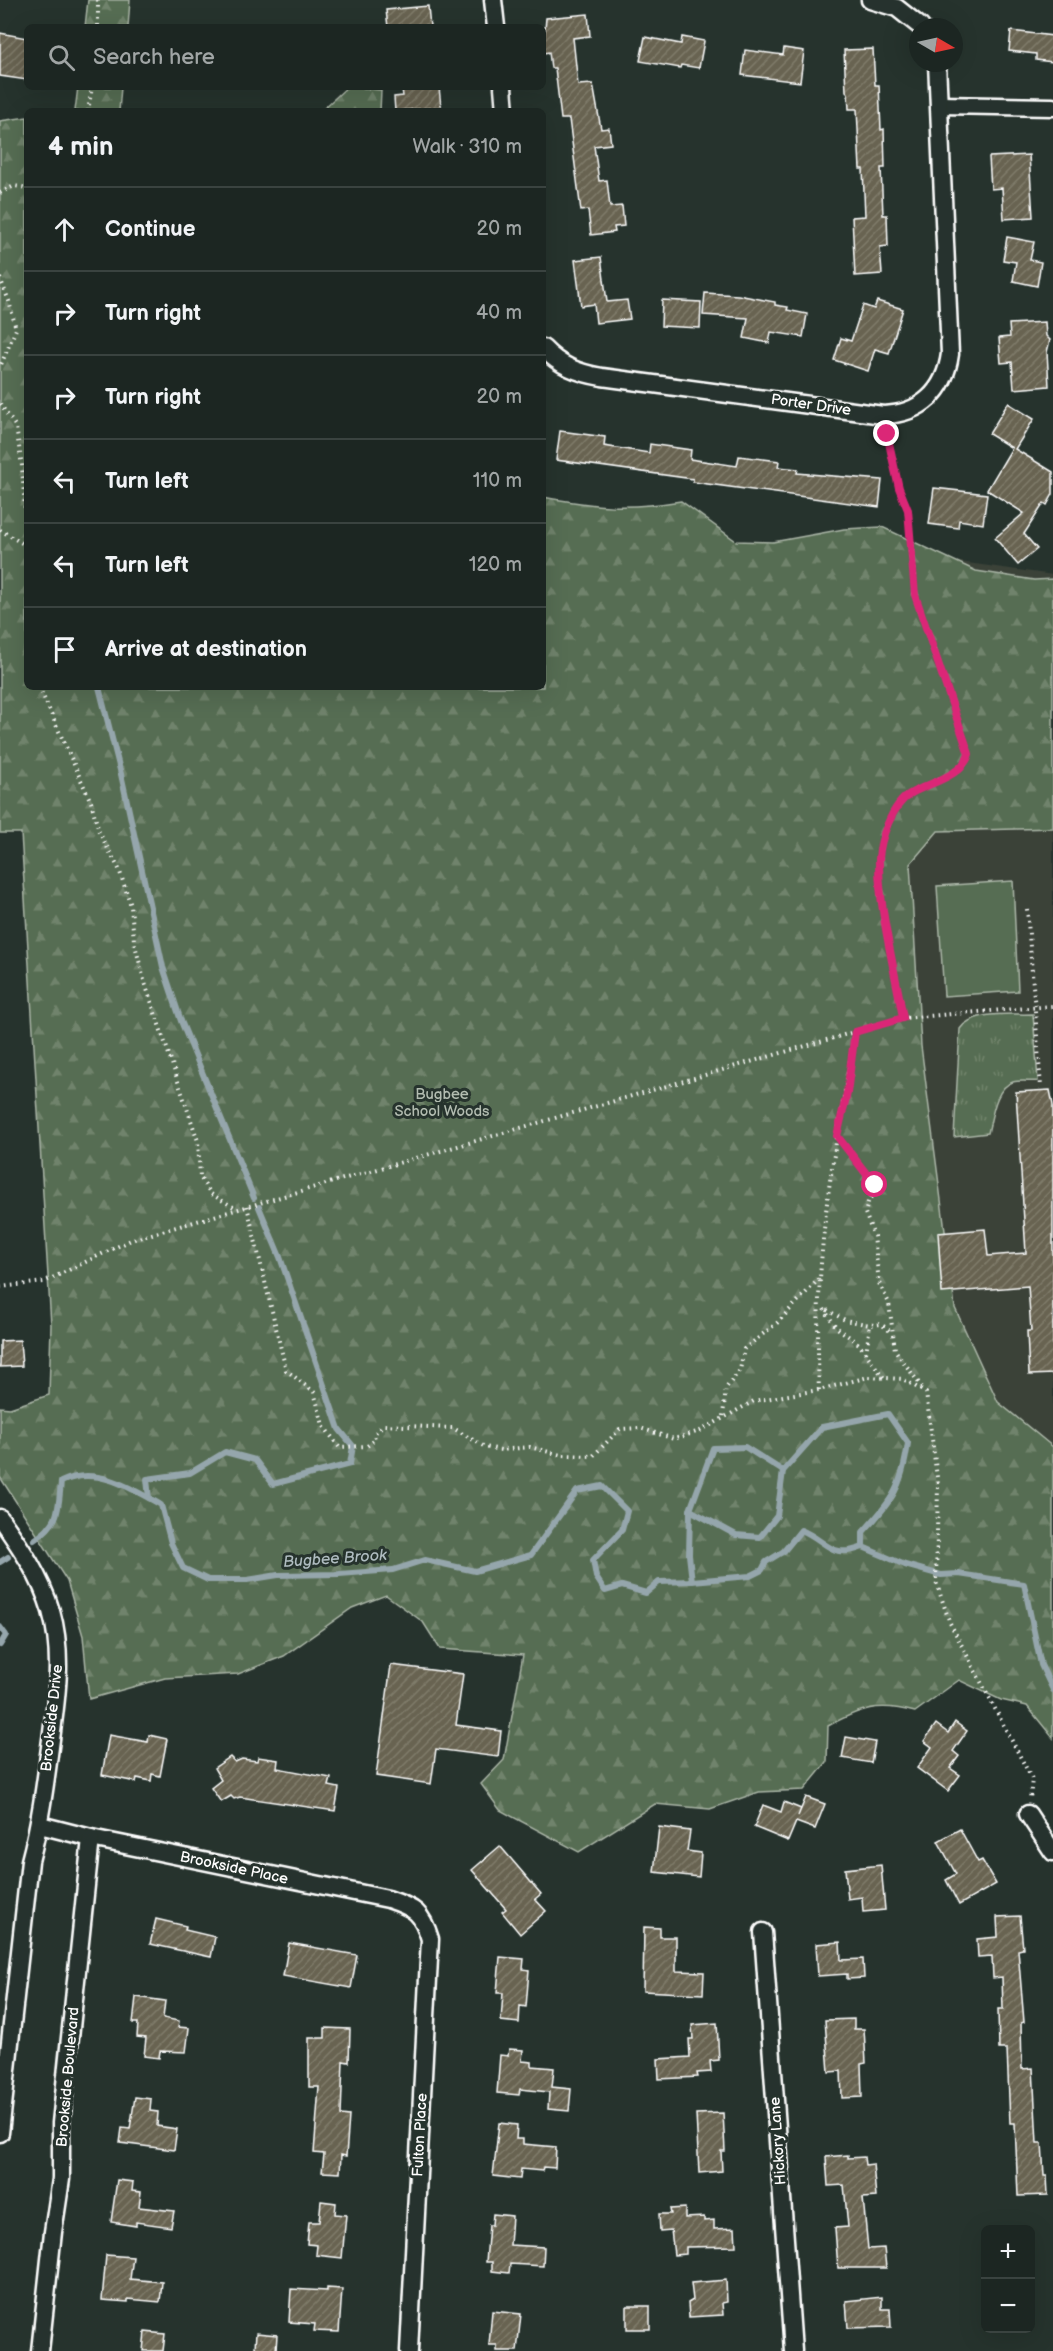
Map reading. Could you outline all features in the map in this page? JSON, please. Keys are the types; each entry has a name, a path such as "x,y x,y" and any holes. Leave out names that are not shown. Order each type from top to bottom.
{"street":[{"path":"493,0 496,24"},
{"path":"870,0 897,8 910,18"},
{"name":"Porter Drive","path":"546,351 564,366 581,373 883,415 910,411 935,394 948,368 950,354 938,72"},
{"path":"503,90 505,108"},
{"path":"940,105 1053,107"},
{"name":"Brookside Drive","path":"0,1518 37,1576 50,1609 58,1644 57,1686 40,1825"},
{"path":"1028,1814 1053,1852"},
{"path":"0,2133 30,1861 40,1825"},
{"name":"Brookside Place","path":"40,1825 91,1838 388,1899 410,1907 424,1919"},
{"name":"Brookside Boulevard","path":"40,2351 53,2232 62,2180 62,2123 91,1838"},
{"name":"Fulton Place","path":"410,2351 430,1939 424,1919"},
{"name":"Hickory Lane","path":"763,1932 793,2351"}],"path":[{"path":"98,0 98,24"},
{"path":"88,108 92,90"},
{"path":"0,193 14,186 24,188"},
{"path":"0,278 16,329 0,367"},
{"path":"0,404 16,427 24,495"},
{"path":"887,434 899,488 908,510 915,595 969,754 967,761 959,769 908,795 896,810 887,828 879,857 881,887 903,1018"},
{"path":"0,530 24,544"},
{"path":"40,690 91,802 99,832 119,868 131,906 134,941 144,980 198,1141 200,1177 211,1194 237,1209"},
{"path":"1027,909 1041,1087"},
{"path":"0,1287 44,1282 131,1240 903,1018 1053,1006"},
{"path":"819,1390 817,1334 830,1183 837,1136 847,1093 855,1032"},
{"path":"837,1136 878,1192 869,1199 865,1213 874,1236 879,1283 889,1303 895,1350 926,1393 939,1485 936,1582 950,1623 1032,1779 1028,1814"},
{"path":"247,1206 286,1370 314,1392 323,1425 339,1447 367,1446 375,1440 374,1434 383,1425 453,1428 485,1447 501,1450 530,1447 561,1455 593,1456 620,1430 640,1428 674,1438 700,1431 754,1401 819,1390 868,1377 903,1379 926,1393"},
{"path":"722,1418 726,1388 740,1370 744,1349 777,1323 822,1276"},
{"path":"820,1303 836,1327 859,1344 884,1378"},
{"path":"824,1309 845,1320 870,1325 881,1324 892,1332"},
{"path":"866,1353 870,1325"}],"shaded area":[{"path":"860,548 1053,575 1053,1686 982,1568"}],"green space":[{"path":"88,0 130,0 128,24 85,24"},
{"path":"78,90 121,90 119,108 75,108"},
{"path":"344,90 381,90 380,108 324,108"},
{"name":"Bugbee School Woods","path":"24,117 24,690 546,690 546,497 612,506 644,506 681,501 736,541 773,542 844,529 882,527 976,571 1034,580 1053,579 1053,828 938,831 910,864 921,1046 955,1308 998,1402 1053,1447 1053,1738 1027,1706 1001,1700 959,1680 915,1712 890,1707 870,1708 828,1726 827,1762 804,1790 759,1792 710,1809 655,1804 579,1852 500,1810 481,1784 504,1760 523,1655 440,1649 423,1622 386,1595 352,1608 284,1656 238,1674 165,1678 89,1699 83,1636 67,1581 0,1477 0,1407 10,1408 49,1395 51,1325 21,833 0,833 0,121"},
{"path":"1013,881 1018,991 944,996 937,886"},
{"path":"1033,1014 1038,1081 1013,1082 1002,1090 995,1104 988,1133 954,1137 960,1029 966,1023 983,1016"}],"building":[{"path":"428,6 430,24 388,24 386,10"},
{"path":"588,14 590,36 573,38 578,85 593,84 601,129 609,128 611,144 594,146 599,181 607,180 610,207 622,206 624,226 614,227 615,232 591,235 588,210 581,211 569,119 561,119 555,68 551,68 549,52 546,52 546,18"},
{"path":"1011,31 1053,36 1053,62 1036,60 1036,54 1009,51"},
{"path":"0,33 24,37 24,80 0,76"},
{"path":"645,37 681,44 682,37 704,41 699,68 681,65 680,68 640,61"},
{"path":"784,48 804,51 800,82 742,75 745,50 783,55"},
{"path":"873,49 875,85 879,85 881,130 884,129 885,168 881,168 883,215 887,215 888,246 880,247 882,274 855,276 852,217 865,216 863,169 860,169 857,109 849,109 846,91 844,50"},
{"path":"402,90 439,90 441,107 395,108 394,97 403,96"},
{"path":"1029,155 1033,217 1004,219 1002,188 991,189 989,157"},
{"path":"1007,237 1034,242 1030,260 1041,262 1037,286 1013,281 1016,262 1003,260"},
{"path":"601,257 607,302 627,300 630,319 596,323 594,304 581,306 575,260"},
{"path":"705,293 738,295 775,302 775,305 788,307 787,310 807,314 803,337 771,332 769,343 744,338 748,318 703,315"},
{"path":"662,300 701,302 700,328 661,326"},
{"path":"877,301 903,309 889,353 875,349 868,371 834,360 841,338 851,341 863,305 874,309"},
{"path":"1045,322 1046,336 1050,340 1047,352 1049,386 1014,389 1012,362 1001,363 999,338 1010,337 1009,324"},
{"path":"1008,403 1034,419 1015,449 1053,472 1053,494 1047,505 1044,503 1024,534 1037,549 1018,565 995,538 1024,513 987,490 1012,448 989,434"},
{"path":"560,431 605,437 604,446 649,453 650,444 691,450 690,459 737,466 739,456 779,461 778,467 798,469 797,473 882,480 879,507 693,482 693,479 556,460"},
{"path":"934,488 987,494 983,524 959,520 958,528 929,524"},
{"path":"1050,1090 1053,1105 1053,1374 1029,1375 1027,1331 1031,1331 1028,1286 942,1293 938,1233 985,1229 988,1256 1026,1253 1016,1092"},
{"path":"20,1340 22,1366 0,1367 0,1341"},
{"path":"391,1665 463,1674 456,1725 501,1731 498,1757 436,1749 431,1784 376,1776"},
{"path":"955,1722 967,1731 953,1751 959,1756 950,1768 960,1775 948,1791 917,1768 932,1747 924,1741 936,1724 948,1733"},
{"path":"109,1735 148,1742 149,1735 167,1739 160,1776 152,1774 151,1781 137,1778 136,1782 102,1775"},
{"path":"846,1737 875,1742 871,1763 842,1758"},
{"path":"230,1757 235,1762 242,1759 257,1761 258,1757 278,1760 277,1768 331,1778 329,1786 339,1788 335,1811 240,1797 234,1799 231,1796 221,1802 211,1788 221,1780 214,1768"},
{"path":"806,1797 825,1804 815,1829 796,1822 788,1841 754,1827 763,1805 781,1812 784,1802 801,1809"},
{"path":"659,1827 690,1831 687,1851 701,1853 699,1877 654,1872"},
{"path":"960,1829 978,1862 982,1860 996,1884 959,1905 946,1880 956,1874 938,1841"},
{"path":"500,1846 541,1894 535,1899 546,1911 520,1934 502,1912 506,1909 472,1870"},
{"path":"881,1865 885,1910 863,1912 862,1897 848,1899 845,1869"},
{"path":"1020,1916 1023,1949 1018,1950 1024,2022 1021,2023 1022,2069 1033,2068 1037,2143 1042,2143 1048,2195 1018,2196 1015,2123 1010,2123 1007,2049 999,2049 998,2009 1003,2009 1002,1977 993,1978 992,1956 978,1957 977,1939 998,1937 997,1917"},
{"path":"156,1919 186,1926 185,1930 215,1937 211,1957 150,1944"},
{"path":"644,1927 660,1928 660,1937 676,1937 676,1971 704,1972 703,1994 643,1991"},
{"path":"840,1942 841,1960 863,1959 864,1978 847,1979 847,1974 818,1976 816,1944"},
{"path":"289,1943 357,1955 351,1988 283,1976"},
{"path":"500,1957 524,1959 523,1969 529,1970 526,2007 520,2006 519,2023 501,2021 503,1993 497,1993"},
{"path":"136,1997 165,2001 163,2018 179,2021 178,2027 189,2028 186,2052 160,2051 159,2058 144,2056 146,2038 137,2037 138,2023 133,2023"},
{"path":"854,2019 854,2029 864,2029 866,2063 861,2064 862,2097 842,2098 841,2071 829,2072 825,2020"},
{"path":"717,2023 719,2060 710,2061 711,2072 697,2073 698,2077 659,2079 658,2059 690,2057 689,2039 693,2039 692,2025"},
{"path":"325,2028 350,2029 349,2062 343,2061 341,2115 349,2116 346,2156 341,2155 340,2173 322,2172 324,2154 314,2153 319,2087 309,2087 309,2038 325,2038"},
{"path":"509,2049 523,2050 522,2061 532,2062 532,2066 554,2068 552,2087 571,2089 569,2111 548,2109 549,2092 520,2089 519,2095 497,2093 500,2055 508,2056"},
{"path":"135,2097 151,2099 150,2111 158,2112 157,2126 177,2129 174,2150 120,2143 122,2128 130,2129"},
{"path":"723,2113 725,2151 721,2151 722,2171 699,2173 696,2114"},
{"path":"499,2123 517,2125 516,2139 523,2139 523,2144 556,2147 555,2168 543,2167 542,2171 521,2169 520,2179 493,2176"},
{"path":"848,2155 848,2158 864,2157 865,2165 873,2164 876,2197 863,2198 868,2249 884,2248 886,2268 838,2268 835,2228 848,2227 844,2185 828,2186 826,2157"},
{"path":"117,2180 133,2182 132,2191 141,2192 139,2207 174,2211 171,2227 136,2222 136,2226 111,2222"},
{"path":"321,2201 336,2203 335,2214 346,2215 342,2258 316,2255 317,2245 307,2244 309,2222 319,2222"},
{"path":"685,2208 685,2218 704,2217 704,2221 714,2220 714,2229 735,2228 736,2246 686,2247 686,2254 674,2255 671,2230 660,2231 659,2214 671,2214 670,2209"},
{"path":"493,2214 512,2216 510,2245 544,2247 543,2266 510,2264 509,2273 492,2271 492,2262 486,2262 489,2225 492,2225"},
{"path":"106,2255 133,2257 130,2279 162,2282 160,2302 128,2299 128,2302 102,2300"},
{"path":"726,2280 727,2302 722,2303 723,2315 689,2317 688,2303 693,2300 691,2283"},
{"path":"327,2288 342,2289 339,2332 314,2331 315,2324 289,2322 291,2289 327,2291"},
{"path":"882,2297 882,2309 890,2309 891,2327 848,2328 846,2301"},
{"path":"627,2306 650,2306 650,2329 627,2329"},
{"path":"492,2311 521,2314 517,2351 497,2351 497,2345 489,2345"},
{"path":"145,2332 165,2334 163,2351 143,2351"},
{"path":"256,2333 277,2335 276,2350 255,2348"}],"waterway":[{"path":"100,690 121,774 163,967 181,1021 254,1198"},
{"path":"149,1498 147,1479 190,1473 225,1452 255,1460 273,1484 350,1464 353,1446 339,1429 280,1257 259,1207"},
{"name":"Bugbee Brook","path":"34,1540 49,1528 56,1516 61,1482 74,1477 87,1476 113,1481 161,1505 171,1543 183,1568 208,1580 247,1580 278,1575 393,1570 425,1560 475,1571 531,1555 577,1491 602,1486 627,1511 622,1530 593,1560 596,1577 605,1591 622,1586 646,1593 659,1582 692,1581 689,1555 690,1510 713,1448 745,1447 783,1471 822,1427 888,1414 908,1443 906,1458 899,1482 889,1501 863,1532 863,1547 905,1565 941,1575 959,1574 1024,1584 1041,1665 1053,1690"},
{"path":"690,1510 736,1535 760,1537 777,1516 783,1471"},
{"path":"692,1581 750,1576 762,1570 766,1562 784,1551 801,1530 836,1550 863,1547"},
{"name":"Bugbee Brook","path":"0,1562 8,1557"},
{"path":"0,1627 6,1635 0,1645"}],"route":[{"path":"875,1185 837,1136 847,1093 855,1032 903,1018 881,887 879,857 887,828 896,810 908,795 959,769 967,761 969,754 915,595 908,510 899,488 887,434"}]}
